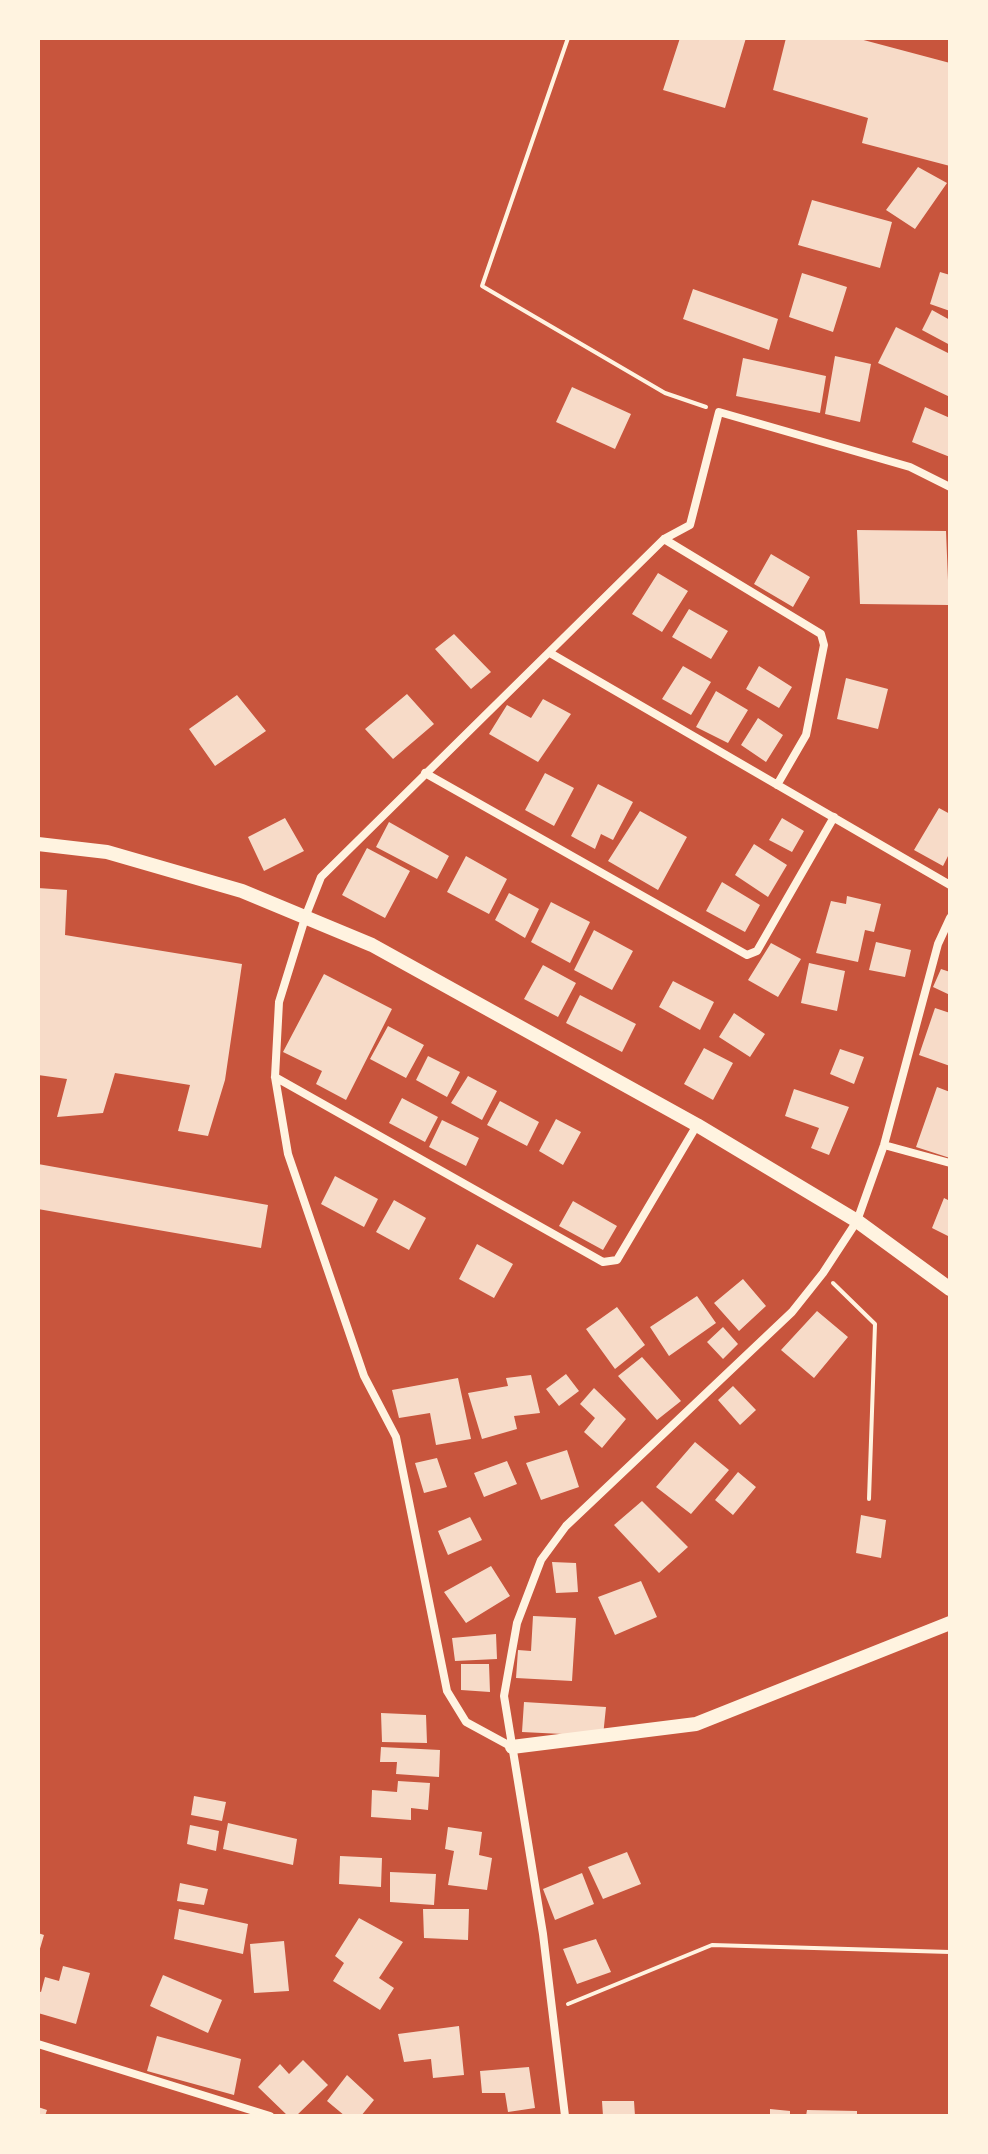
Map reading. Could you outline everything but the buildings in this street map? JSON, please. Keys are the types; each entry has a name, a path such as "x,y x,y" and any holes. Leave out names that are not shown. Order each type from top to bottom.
{"street":[{"path":"950,487 910,467 719,412 690,525 664,539 321,877 279,1002 275,1077 288,1154 328,1278 364,1376 396,1437 447,1691 466,1722 512,1747 696,1724 950,1623"},
{"path":"664,539 821,634 824,645 806,735 777,785"},
{"path":"550,653 950,885"},
{"path":"425,773 747,955 757,951 834,817"},
{"path":"38,844 107,852 242,891 372,945 697,1125 857,1221 950,1289"},
{"path":"565,2116 504,1696 517,1623 541,1560 566,1526 792,1312 823,1273 857,1221 884,1145 938,944 950,918"},
{"path":"275,1077 603,1262 617,1260 697,1125"},
{"path":"884,1145 950,1163"},
{"path":"38,2044 270,2116"}],"path":[{"path":"568,38 482,286 665,393 719,412"},
{"path":"823,1273 875,1324 869,1499"},
{"path":"552,2011 712,1945 950,1952"}]}
